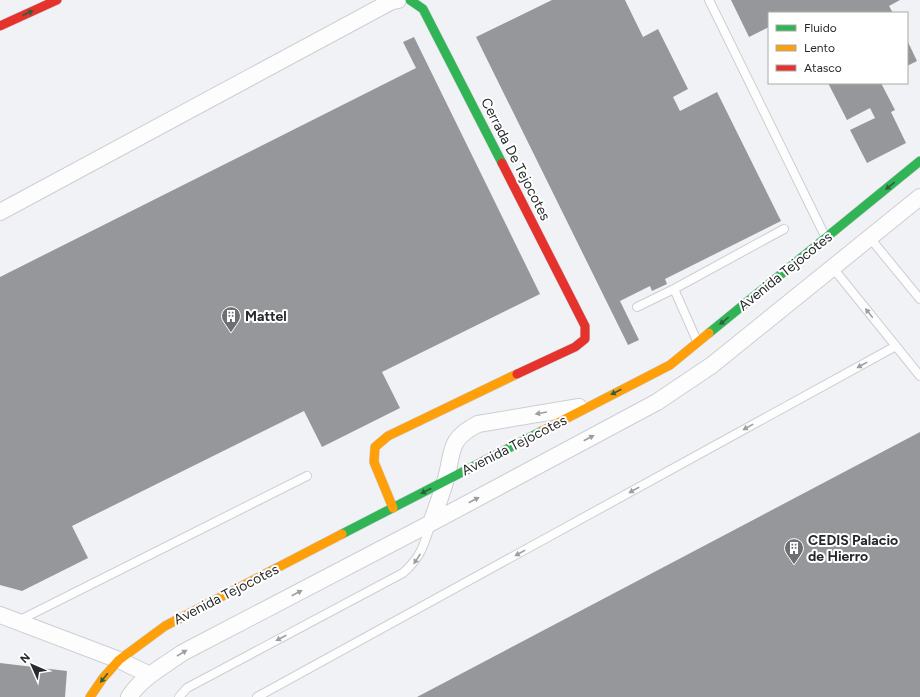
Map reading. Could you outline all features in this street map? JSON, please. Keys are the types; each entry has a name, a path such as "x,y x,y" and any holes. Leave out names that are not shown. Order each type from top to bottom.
{"main road":[{"path":"0,26 57,0"},
{"name":"Cerrada De Tejocotes","path":"393,508 374,462 375,447 388,436 575,347 585,339 585,326 423,9 410,0"},
{"name":"Avenida Tejocotes","path":"90,697 103,678 119,660 165,626 670,365 920,161"}],"street":[{"path":"0,212 392,1 398,0"},
{"name":"Avenida Tejocotes","path":"129,697 132,692 150,675 182,653 431,523 657,402 712,365 920,197"},
{"path":"431,523 446,480 450,454 458,438 468,430 478,424 593,404"},
{"path":"0,616 119,660 150,675"}],"lane":[{"path":"709,0 826,238"},
{"path":"637,307 674,289 784,229"},
{"path":"870,238 917,289 920,299"},
{"path":"833,268 920,376"},
{"path":"674,289 698,342"},
{"path":"257,697 896,346"},
{"path":"17,622 307,476"},
{"path":"179,697 187,688 404,572 414,564 421,552 431,523"}],"building":[{"path":"552,0 625,0 643,37 658,29 688,89 673,97 680,111 717,92 781,221 665,279 667,284 652,291 650,286 620,301 639,340 628,345 476,37"},
{"path":"731,0 900,0 889,6 892,12 768,12 768,28 749,37"},
{"name":"Mattel","path":"414,37 540,294 382,372 400,408 322,447 304,411 72,526 88,558 22,591 0,585 0,277 416,68 403,42"},
{"path":"908,42 917,61 908,66"},
{"path":"829,84 882,84 895,110 891,112 906,143 867,163 850,130 875,118 870,108 847,120"},
{"name":"CEDIS Palacio de Hierro","path":"920,432 920,697 417,697"},
{"path":"0,663 67,671 65,697 0,697"}],"traffic: fast":[{"path":"410,0 423,9 502,163"},
{"path":"709,333 920,161"},
{"path":"342,534 542,431"}],"traffic: slow":[{"path":"542,431 670,365 709,333"},
{"path":"393,508 374,462 375,447 388,436 517,374"},
{"path":"90,697 103,678 119,660 165,626 342,534"}],"traffic: jam":[{"path":"0,26 57,0"},
{"path":"502,163 585,326 585,339 575,347 517,374"}],"place":[{"name":"Mattel","path":"231,333"},
{"name":"CEDIS Palacio de Hierro","path":"794,565"}]}
